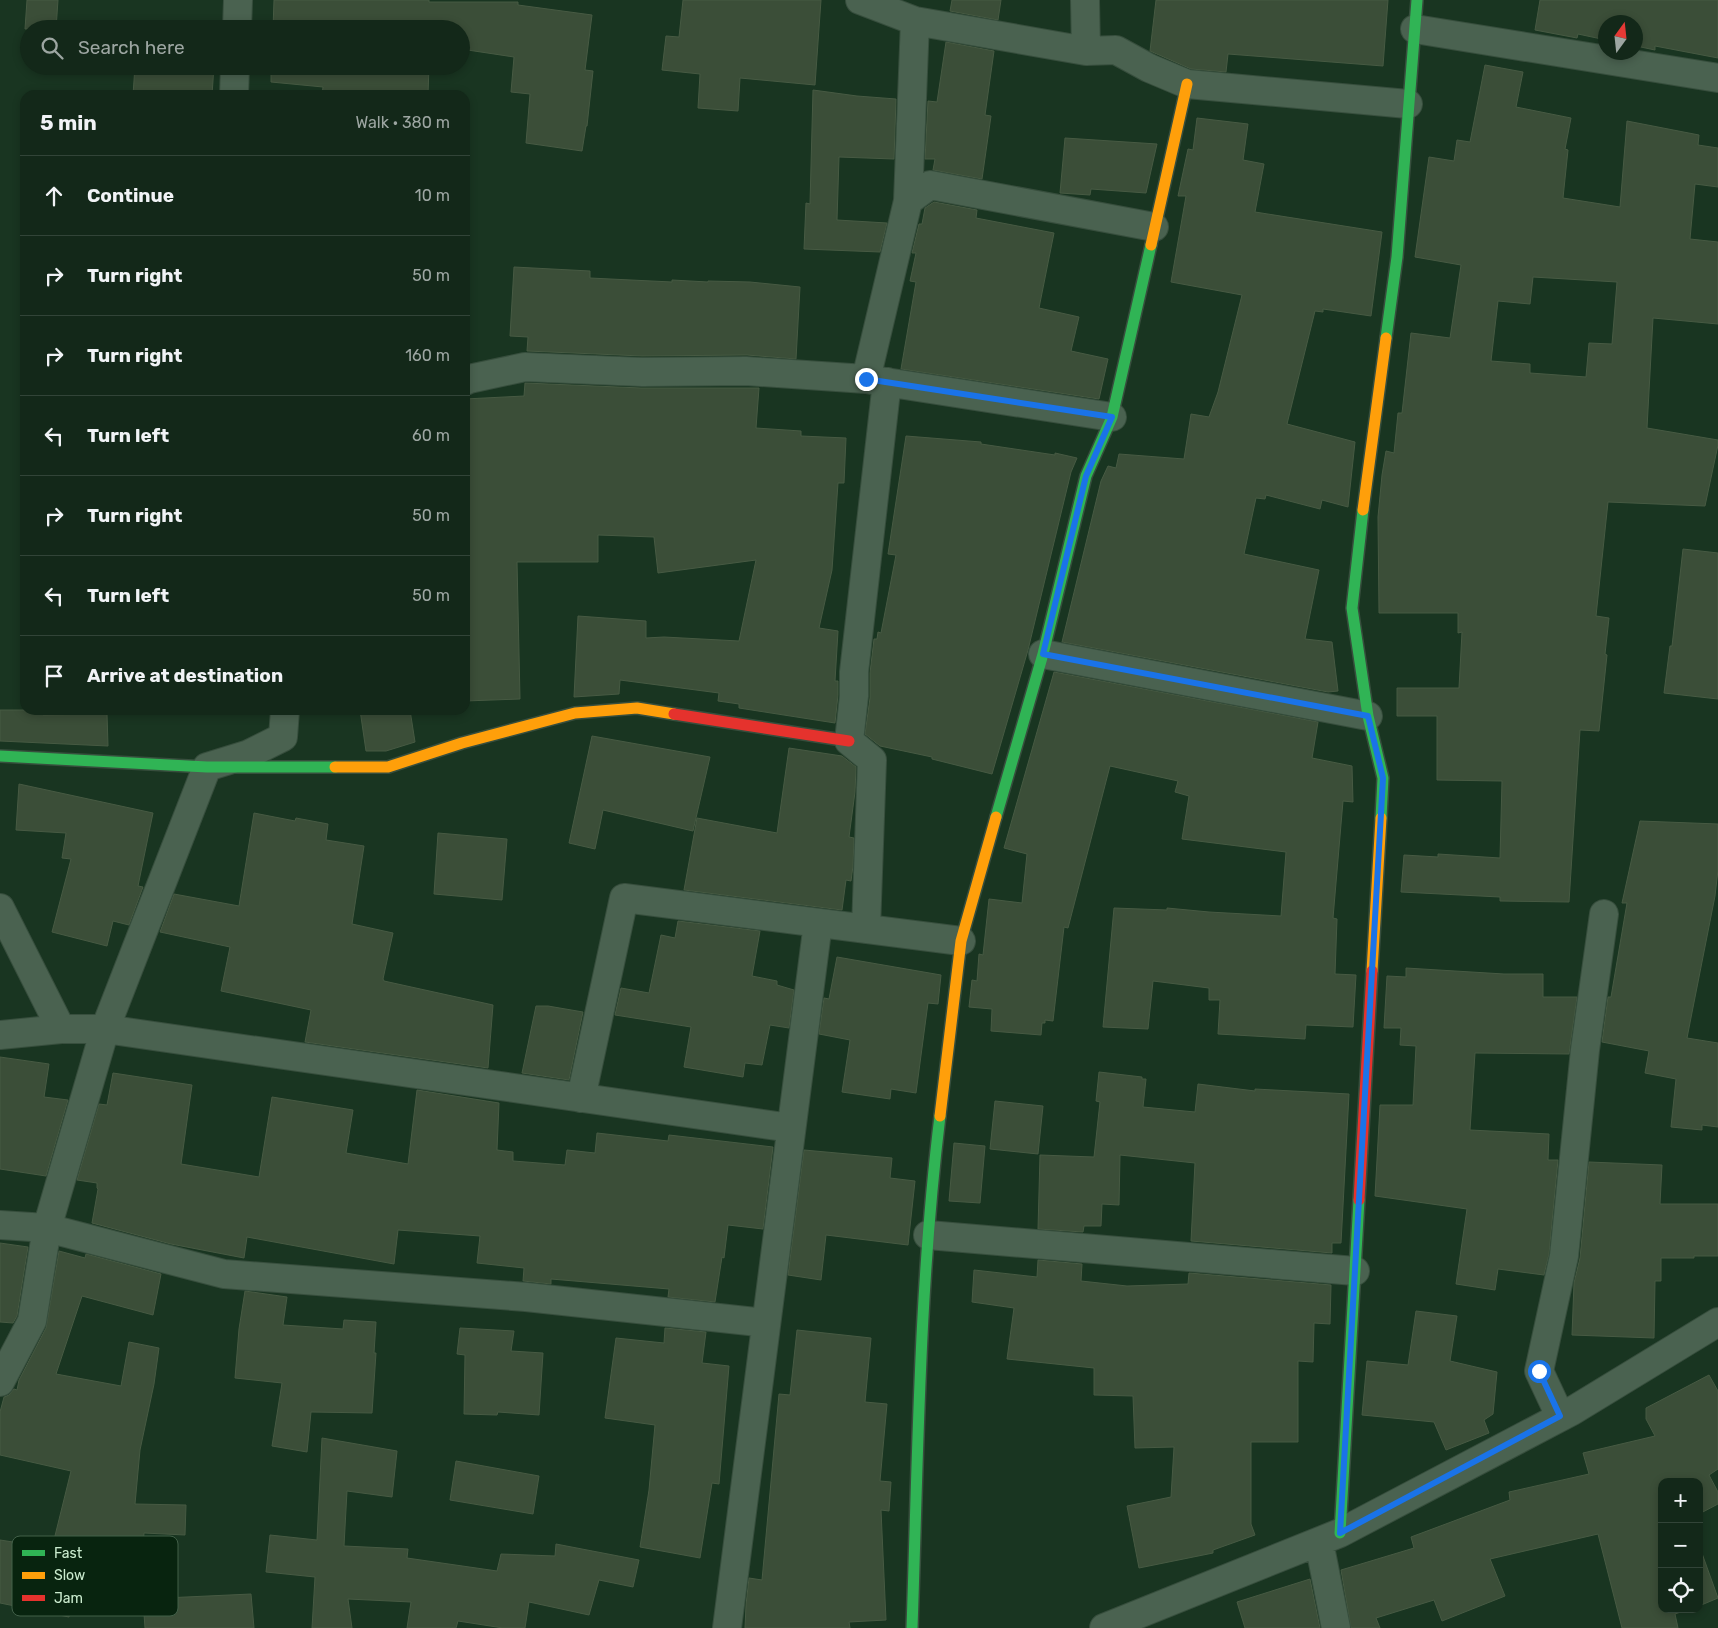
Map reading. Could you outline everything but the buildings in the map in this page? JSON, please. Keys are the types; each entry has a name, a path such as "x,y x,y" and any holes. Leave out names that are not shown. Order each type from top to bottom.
{"street":[{"path":"237,20 238,0"},
{"path":"860,0 915,21 1086,51 1116,50 1149,68 1187,84 1408,104"},
{"path":"1085,0 1086,51"},
{"path":"1336,1628 1329,1537 1355,1271 1383,778 1368,716 1352,608 1369,463 1397,257 1417,0"},
{"path":"849,740 854,696 854,672 876,380 908,201 915,21"},
{"path":"1415,29 1718,78"},
{"path":"234,90 235,75"},
{"path":"912,1628 923,1305 934,1157 961,941 1043,654 1086,476 1112,417 1187,84"},
{"path":"908,201 930,185 1154,227"},
{"path":"470,379 525,366 642,372 746,371 876,380 1112,417"},
{"path":"1043,654 1368,716"},
{"path":"0,756 207,767 388,767 462,743 575,713 637,708 849,740 872,760 866,929"},
{"path":"207,767 249,754 283,737 285,715"},
{"path":"0,1382 32,1321 47,1228 105,1029 207,767"},
{"path":"581,1098 624,898 961,941"},
{"path":"0,908 62,1029"},
{"path":"1560,1416 1539,1371 1564,1256 1585,1050 1604,914"},
{"path":"727,1628 818,923"},
{"path":"0,1035 62,1029 105,1029 791,1128"},
{"path":"0,1225 47,1228 224,1274 526,1297 766,1323"},
{"path":"928,1235 1355,1271"},
{"path":"1104,1628 1329,1537 1560,1416 1718,1322"}],"traffic: fast":[{"path":"1386,338 1397,257 1417,0"},
{"path":"996,817 1043,654 1086,476 1112,417 1151,245"},
{"path":"1363,510 1352,608 1368,716 1383,778 1381,818"},
{"path":"0,756 207,767 335,767"},
{"path":"912,1628 923,1308 940,1116"},
{"path":"1340,1533 1359,1200"}],"traffic: slow":[{"path":"1151,245 1187,84"},
{"path":"1363,510 1386,338"},
{"path":"335,767 388,767 462,743 575,713 637,708 674,714"},
{"path":"940,1116 961,941 996,817"},
{"path":"1372,971 1381,818"}],"traffic: jam":[{"path":"674,714 849,741"},
{"path":"1359,1200 1372,971"}],"route":[{"path":"866,379 1112,417 1086,476 1043,654 1368,716 1383,778 1340,1533 1560,1416 1539,1371"}]}
